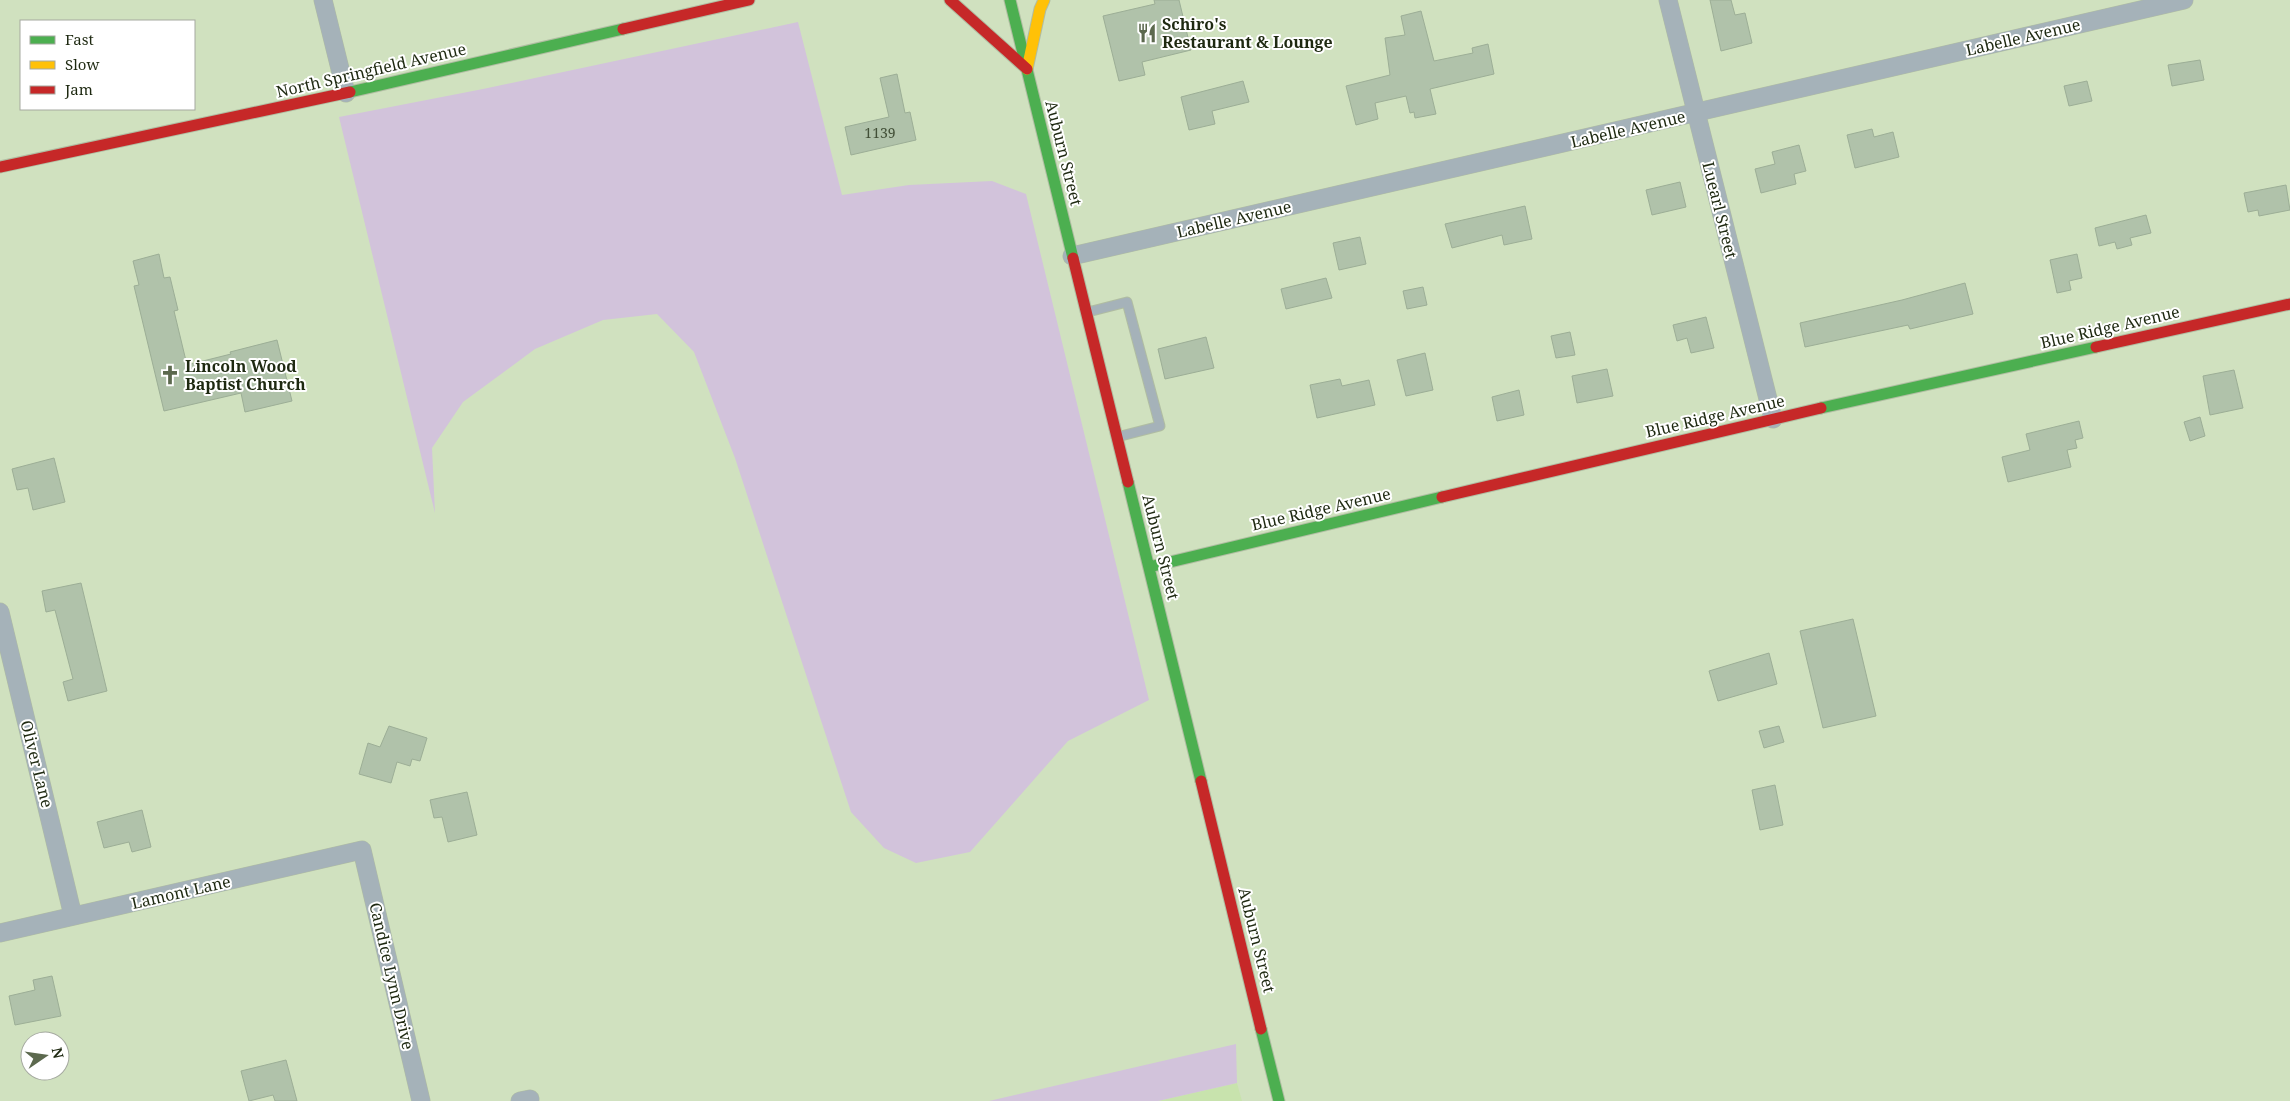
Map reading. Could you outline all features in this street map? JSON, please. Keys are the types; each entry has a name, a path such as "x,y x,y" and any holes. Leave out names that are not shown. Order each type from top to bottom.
{"main road":[{"name":"North Springfield Avenue","path":"0,167 346,93 698,6 749,0"},
{"path":"950,0 1027,68 1040,9 1044,0"},
{"name":"Auburn Street","path":"1010,0 1279,1101"},
{"name":"Blue Ridge Avenue","path":"1149,567 1773,419 2290,304"}],"street":[{"path":"323,0 346,93"},
{"name":"Luearl Street","path":"1668,0 1773,419"},
{"name":"Labelle Avenue","path":"1072,256 2184,0"},
{"name":"Oliver Lane","path":"0,612 73,916"},
{"name":"Lamont Lane","path":"0,933 362,850"},
{"name":"Candice Lynn Drive","path":"362,850 421,1101"}],"lane":[{"path":"1086,312 1127,302 1160,426 1117,437"}],"shaded area":[{"path":"798,22 842,195 909,185 992,181 1026,194 1149,700 1068,741 970,852 916,863 884,848 851,812 735,458 694,352 657,314 603,320 535,349 463,402 432,448 435,513 339,117 483,89"},
{"path":"1236,1044 1237,1083 1158,1101 989,1101"},
{"path":"1237,1083 1242,1101 1158,1101"}],"building":[{"name":"Schiro's Restaurant & Lounge","path":"1154,0 1179,0 1191,50 1142,62 1145,75 1119,81 1103,16 1155,4"},
{"path":"1710,0 1731,0 1735,15 1745,13 1752,43 1721,51"},
{"path":"1421,11 1434,61 1473,53 1472,48 1488,44 1494,74 1430,89 1436,114 1415,118 1414,112 1410,113 1406,96 1375,103 1378,119 1356,125 1346,86 1390,75 1385,38 1405,35 1401,16"},
{"path":"2200,60 2204,80 2172,86 2168,65"},
{"path":"897,74 905,113 910,112 916,140 851,155 845,127 889,117 880,78"},
{"path":"1243,81 1249,102 1212,111 1215,124 1189,130 1181,97"},
{"path":"2087,81 2092,101 2069,106 2064,86"},
{"path":"1872,129 1874,137 1893,132 1899,157 1855,168 1847,135"},
{"path":"1799,145 1806,171 1794,174 1796,184 1761,193 1755,169 1775,164 1772,152"},
{"path":"1680,182 1686,207 1652,215 1646,190"},
{"path":"2286,185 2290,210 2259,216 2258,210 2248,212 2244,193"},
{"path":"1525,206 1532,239 1504,245 1502,235 1452,248 1445,224"},
{"path":"2146,215 2151,233 2130,238 2132,245 2117,249 2115,242 2099,246 2095,228"},
{"path":"1360,237 1366,264 1339,270 1333,243"},
{"path":"159,254 164,278 170,277 178,310 174,311 187,365 277,340 292,401 245,412 241,393 164,411 134,286 139,285 133,261"},
{"path":"2077,254 2082,278 2069,281 2071,290 2057,293 2050,260"},
{"path":"1326,278 1332,298 1286,309 1281,289"},
{"path":"1965,283 1973,314 1910,329 1908,325 1805,347 1800,323 1902,300"},
{"path":"1423,287 1427,305 1407,309 1403,291"},
{"path":"1706,317 1714,348 1691,353 1687,338 1677,341 1673,325"},
{"path":"1570,332 1575,355 1556,358 1551,336"},
{"path":"1206,337 1214,368 1165,379 1158,349"},
{"path":"1425,353 1433,390 1406,396 1397,360"},
{"path":"1607,369 1613,396 1577,403 1572,376"},
{"path":"2234,370 2243,408 2210,415 2203,376"},
{"path":"1340,379 1342,386 1369,380 1375,405 1317,418 1310,385"},
{"path":"1519,390 1524,415 1497,421 1492,397"},
{"path":"2200,417 2205,436 2190,441 2184,422"},
{"path":"2079,421 2083,438 2075,440 2077,448 2067,450 2071,467 2008,482 2002,457 2030,450 2026,434"},
{"path":"54,458 65,502 33,510 28,488 17,490 12,469"},
{"path":"81,583 107,691 68,701 63,682 73,679 55,610 46,612 42,591"},
{"path":"1853,619 1876,716 1823,728 1800,631"},
{"path":"1769,653 1777,684 1718,701 1709,671"},
{"path":"389,726 427,738 420,761 412,759 410,766 397,762 391,783 359,774 368,743 380,747"},
{"path":"1779,726 1784,742 1764,748 1759,731"},
{"path":"1775,785 1783,825 1760,830 1752,790"},
{"path":"467,792 477,835 448,842 442,817 434,818 430,800"},
{"path":"142,810 151,847 132,852 129,842 104,848 97,822"},
{"path":"52,976 61,1016 15,1025 9,996 35,990 33,980"},
{"path":"286,1060 297,1101 275,1101 273,1095 249,1101 241,1071"}],"traffic: fast":[{"path":"1010,0 1073,258"},
{"path":"350,92 623,29"},
{"path":"1821,408 2096,347"},
{"path":"1128,482 1201,781"},
{"path":"1149,567 1442,497"},
{"path":"1261,1029 1279,1101"}],"traffic: slow":[{"path":"1027,69 1040,9 1044,0"}],"traffic: jam":[{"path":"623,29 749,0"},
{"path":"950,0 1027,69"},
{"path":"0,167 350,92"},
{"path":"1073,258 1128,482"},
{"path":"2096,347 2290,304"},
{"path":"1442,497 1821,408"},
{"path":"1201,781 1261,1029"}],"place":[{"name":"Schiro's Restaurant & Lounge","path":"1147,33"},
{"name":"Lincoln Wood Baptist Church","path":"170,375"}]}
